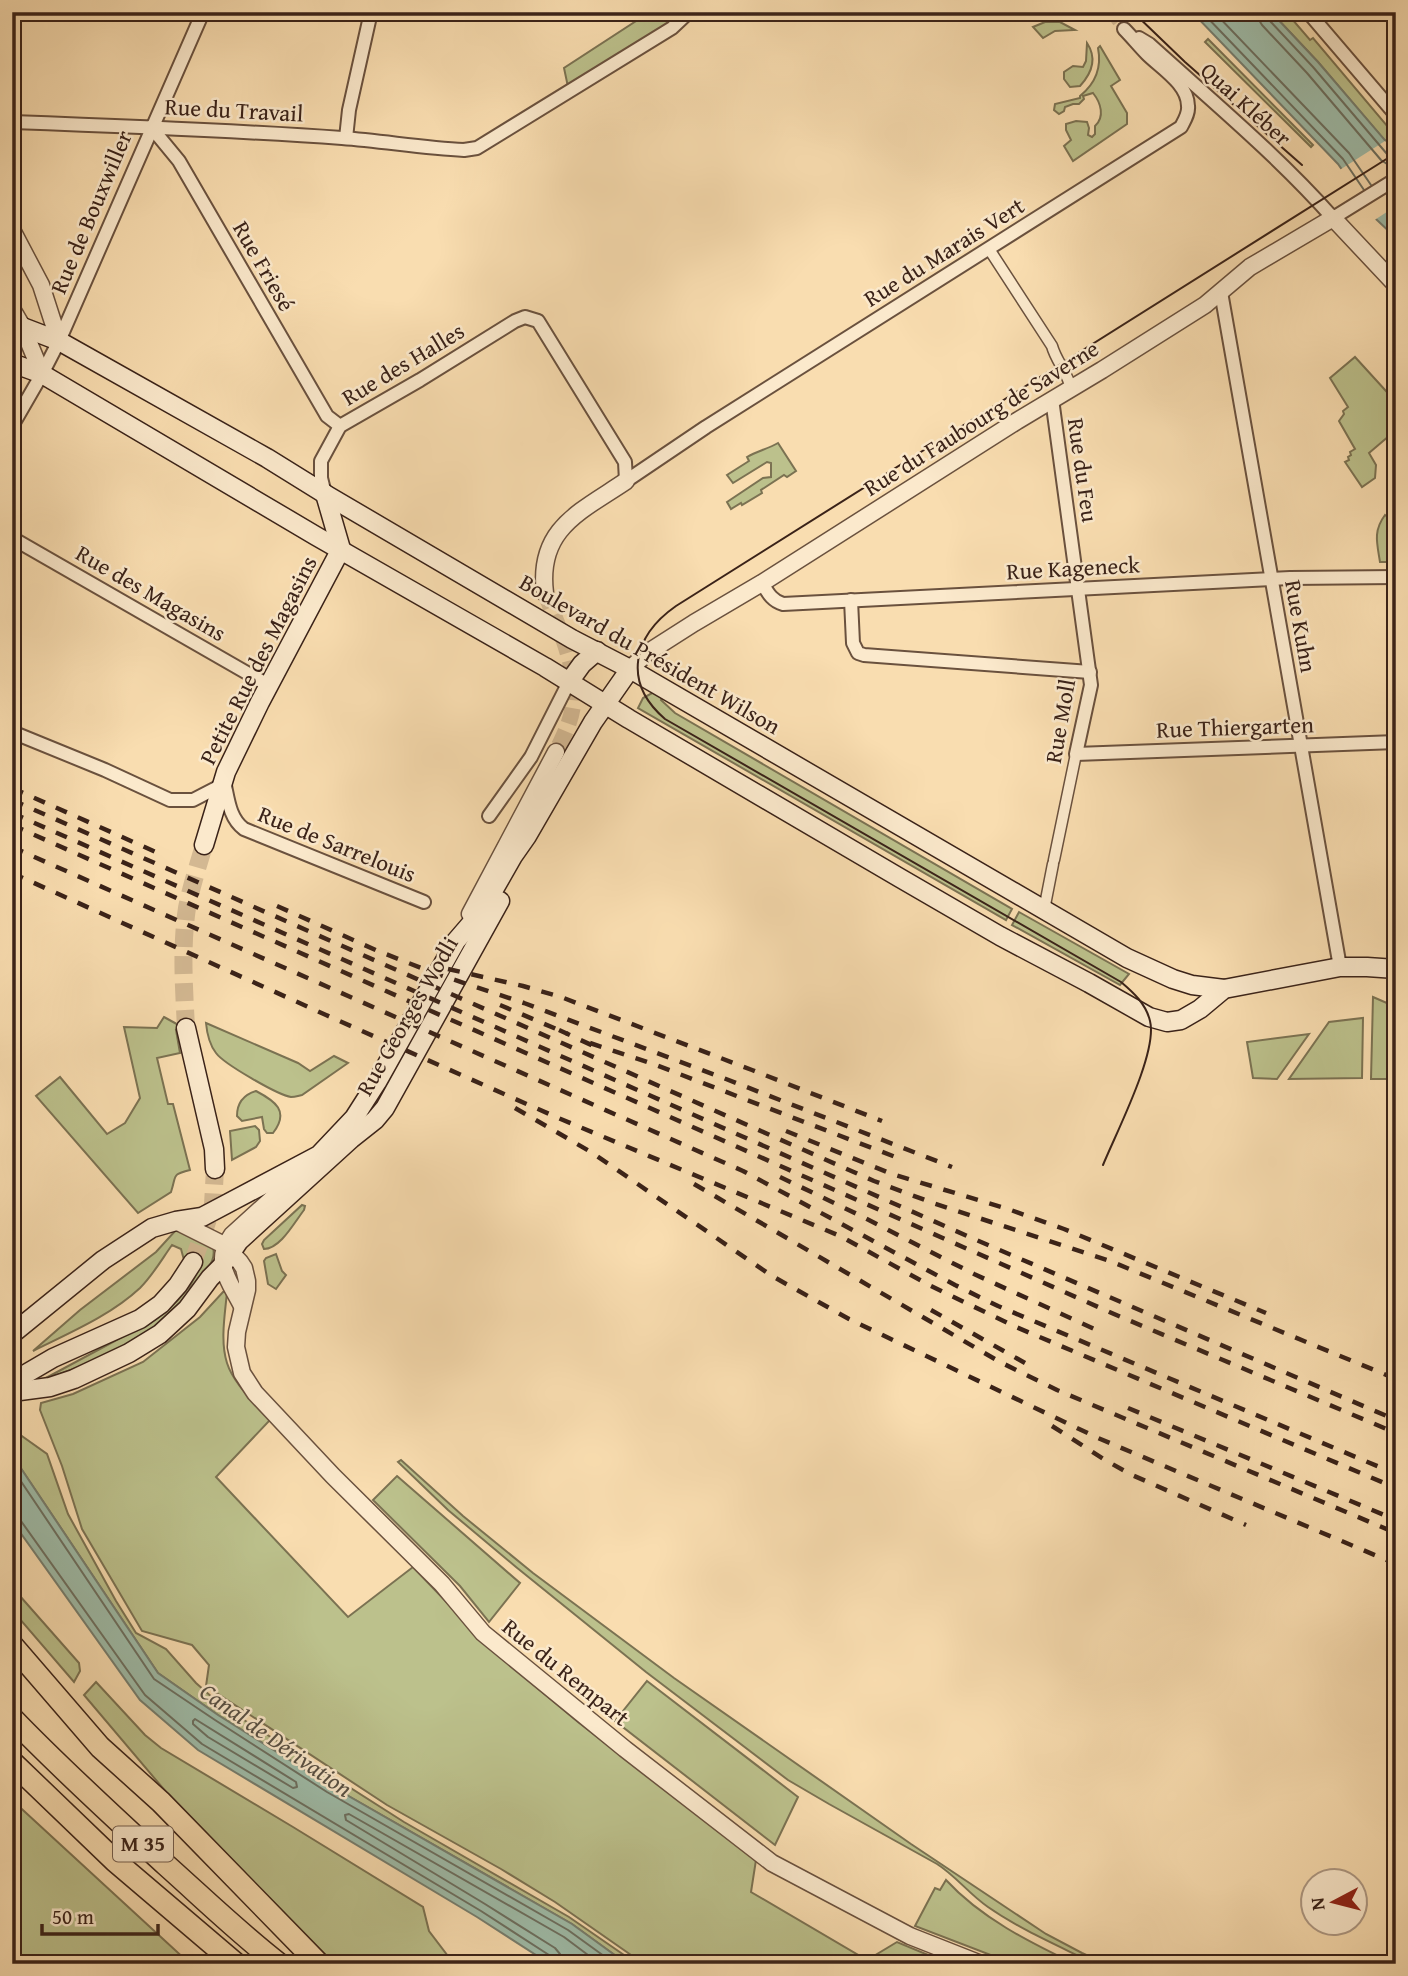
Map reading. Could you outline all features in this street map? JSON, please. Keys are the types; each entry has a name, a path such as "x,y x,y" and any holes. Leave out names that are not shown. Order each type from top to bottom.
{"highway":[{"path":"12,1645 100,1746 161,1802 319,1964"},
{"name":"M 35","path":"12,1718 139,1840 278,1964"},
{"name":"M 35","path":"12,1762 115,1861 236,1964"}],"main road":[{"name":"Boulevard du Président Wilson","path":"17,324 59,341 267,458 325,495 1131,960 1172,979 1192,985 1224,989"},
{"path":"12,363 43,374 1000,936 1149,1017 1167,1022 1181,1020 1200,1009 1224,989 1340,967 1396,969"},
{"path":"325,495 341,550"},
{"name":"Petite Rue des Magasins","path":"204,845 222,786 268,685 341,550"},
{"path":"569,682 582,664 597,652"},
{"path":"12,1334 103,1261 152,1228 202,1217 319,1155 354,1118 456,941 481,912 604,704 630,669"},
{"name":"Rue Georges Wodli","path":"12,1392 50,1387 129,1353 160,1334 187,1308 239,1241 375,1119 385,1108 520,863 527,836"},
{"path":"186,1028 214,1149 215,1170"},
{"path":"12,1382 53,1357 140,1319 161,1304 193,1262"}],"street":[{"name":"Rue de Bouxwiller","path":"12,426 59,341 203,12"},
{"path":"346,138 349,110 371,12"},
{"path":"672,28 689,12"},
{"path":"672,28 695,12"},
{"path":"1308,12 1396,116"},
{"name":"Rue du Travail","path":"12,122 346,138 464,150 477,148 672,28"},
{"name":"Quai Kléber","path":"1124,29 1149,44 1250,134 1333,218"},
{"name":"Rue du Marais Vert","path":"626,481 706,427 1181,127 1188,106 1186,95 1175,80 1124,29"},
{"name":"Rue Friesé","path":"152,127 179,161 327,416 340,426"},
{"name":"Rue du Faubourg de Saverne","path":"630,669 647,653 729,601 762,583 1194,312 1250,267 1396,179"},
{"path":"1333,218 1396,285"},
{"path":"12,230 41,285 59,341"},
{"path":"989,249 1052,346 1071,389"},
{"name":"Rue Kuhn","path":"1221,292 1340,967"},
{"path":"12,309 43,374"},
{"name":"Rue des Halles","path":"325,495 321,461 340,426 525,317 538,321 625,462"},
{"name":"Rue du Feu","path":"1052,399 1078,588"},
{"path":"545,593 547,552 555,536 573,516 626,481 625,462 644,467"},
{"name":"Rue des Magasins","path":"12,538 268,685"},
{"name":"Rue Kageneck","path":"762,583 776,602 783,604 1271,579 1396,576"},
{"name":"Rue Moll","path":"1044,910 1091,685 1078,588"},
{"path":"851,600 853,643 858,653 864,655 1090,672"},
{"path":"489,816 531,757 569,682"},
{"path":"12,732 170,800 193,800 222,786"},
{"name":"Rue Thiergarten","path":"1076,754 1396,742"},
{"name":"Rue Georges Wodli","path":"456,941 556,752"},
{"name":"Rue de Sarrelouis","path":"222,786 235,821 244,829 424,902"},
{"path":"176,1221 202,1233 226,1255 232,1235 319,1155"},
{"name":"Rue du Rempart","path":"226,1255 242,1306 236,1347 242,1373 255,1393 324,1467 442,1584 475,1625 494,1643 772,1863 910,1936 981,1964"}],"green space":[{"path":"650,12 685,12 568,87 564,68"},
{"path":"1271,12 1286,12 1310,40 1313,38 1394,134 1385,141 1318,62"},
{"path":"1045,22 1060,22 1075,30 1055,31 1043,38 1033,27"},
{"path":"1208,39 1313,145 1311,147 1205,42"},
{"path":"1087,43 1092,54 1090,71 1080,86 1070,87 1064,79 1064,72 1073,66 1083,67"},
{"path":"1100,46 1120,80 1111,86 1127,113 1127,124 1073,161 1064,146 1071,140 1066,124 1087,122 1088,135 1092,137 1101,114 1100,105 1093,93 1083,96 1084,99 1079,104 1065,107 1059,114 1054,110 1055,104 1080,98 1090,86 1098,69"},
{"path":"1355,357 1396,402 1396,430 1369,453 1376,465 1375,478 1362,487 1345,462 1349,460 1350,452 1355,449 1339,421 1348,407 1330,378"},
{"path":"778,443 796,471 787,477 784,475 761,490 762,493 731,509 727,502 763,478 771,477 771,463 767,462 733,483 727,475 749,461 747,457"},
{"path":"1385,515 1396,523 1396,562 1380,562 1377,532"},
{"path":"654,692 675,713 1012,909 1006,920 638,708 643,698"},
{"path":"1019,912 1129,974 1120,985 1012,925"},
{"path":"1373,997 1396,1007 1396,1065 1387,1079 1371,1079"},
{"path":"164,1017 184,1028 176,1030 180,1053 157,1058 168,1104 173,1104 190,1170 176,1176 171,1192 138,1213 36,1096 60,1077 107,1134 125,1123 140,1098 124,1027 157,1028"},
{"path":"1363,1018 1362,1078 1289,1079 1329,1022"},
{"path":"206,1023 298,1063 310,1071 334,1056 348,1063 302,1095 291,1097 264,1085 221,1058 210,1042"},
{"path":"1309,1034 1277,1079 1253,1078 1247,1042"},
{"path":"256,1091 278,1108 280,1119 273,1133 267,1133 264,1129 262,1117 242,1121 237,1116 242,1100"},
{"path":"255,1126 259,1130 260,1141 256,1147 232,1160 230,1131"},
{"path":"302,1205 305,1206 304,1210 286,1234 276,1245 264,1249 264,1240"},
{"path":"176,1230 213,1247 214,1251 210,1266 182,1303 160,1324 134,1340 82,1366 44,1379 156,1319 177,1301 190,1286 202,1263 193,1257 184,1260 181,1249 172,1245 149,1278 128,1298 89,1323 33,1351 80,1310 156,1252"},
{"path":"276,1254 286,1275 276,1289 268,1284 264,1261"},
{"path":"223,1292 227,1292 223,1337 227,1363 240,1386 270,1420 216,1477 348,1617 413,1567 480,1640 578,1722 756,1860 751,1892 867,1960 897,1942 950,1964 644,1964 555,1902 387,1805 206,1686 209,1665 192,1645 142,1631 82,1529 62,1466 40,1410 41,1403 73,1394 143,1362 200,1317"},
{"path":"12,1429 47,1454 68,1514 136,1633 166,1649 196,1683 222,1706 404,1822 569,1917 637,1964 627,1964 572,1924 331,1786 218,1715 158,1673 12,1455"},
{"path":"401,1460 463,1516 533,1573 674,1678 911,1844 1046,1934 1106,1964 1095,1964 1014,1923 981,1902 937,1864 788,1780 646,1672 516,1567 448,1510 398,1462"},
{"path":"397,1476 520,1583 489,1622 460,1586 373,1500"},
{"path":"12,1587 79,1663 80,1671 74,1682 12,1610"},
{"path":"647,1681 798,1797 775,1845 615,1721"},
{"path":"96,1682 145,1735 161,1748 423,1907 429,1931 454,1964 331,1964 260,1897 84,1695"},
{"path":"12,1800 188,1962 191,1964 12,1964"},
{"path":"946,1880 990,1917 1023,1938 1075,1964 1014,1964 915,1926 935,1888 940,1890"}],"water":[{"path":"1192,12 1271,12 1318,62 1396,153 1396,238 1376,219 1338,164"},
{"path":"12,1455 158,1673 218,1715 331,1786 572,1924 627,1964 550,1964 477,1917 198,1750 140,1700 12,1521"}],"pier":[{"path":"1385,141 1396,153 1396,206 1373,221 1338,171"}],"tunnel":[{"path":"1111,12 1124,29"},
{"path":"545,593 566,648 574,691 570,717 556,752"},
{"path":"186,1028 185,923 190,892 204,845"},
{"path":"193,1262 213,1205 215,1169"}],"tram line":[{"path":"1133,12 1185,62 1302,165"},
{"path":"1103,1165 1134,1093 1148,1052 1150,1021 1139,999 1121,982 665,719 651,705 638,675 642,645 661,618 676,606 1396,153"}],"railway":[{"path":"12,788 158,853"},
{"path":"12,800 874,1181 1110,1261 1396,1379"},
{"path":"12,813 974,1239 1396,1420"},
{"path":"12,825 1114,1314 1396,1433"},
{"path":"12,847 743,1171 998,1306 1396,1474"},
{"path":"12,873 556,1117 840,1236 931,1286 1016,1327 1396,1488"},
{"path":"277,906 434,973 524,1003 952,1167"},
{"path":"448,969 561,997 882,1121"},
{"path":"500,1005 568,1034"},
{"path":"559,1030 600,1049"},
{"path":"590,1043 656,1065 898,1158"},
{"path":"515,1108 591,1152 772,1276 849,1319 1098,1438 1396,1564"},
{"path":"786,1131 892,1174 1064,1229 1266,1313"},
{"path":"780,1177 974,1274 1103,1333"},
{"path":"694,1184 1000,1362 1057,1390 1396,1533"},
{"path":"931,1310 1025,1363"},
{"path":"1128,1408 1396,1520"},
{"path":"1052,1426 1132,1475 1246,1525"}],"water label":[{"name":"Canal de Dérivation","path":"276,1740"}]}
